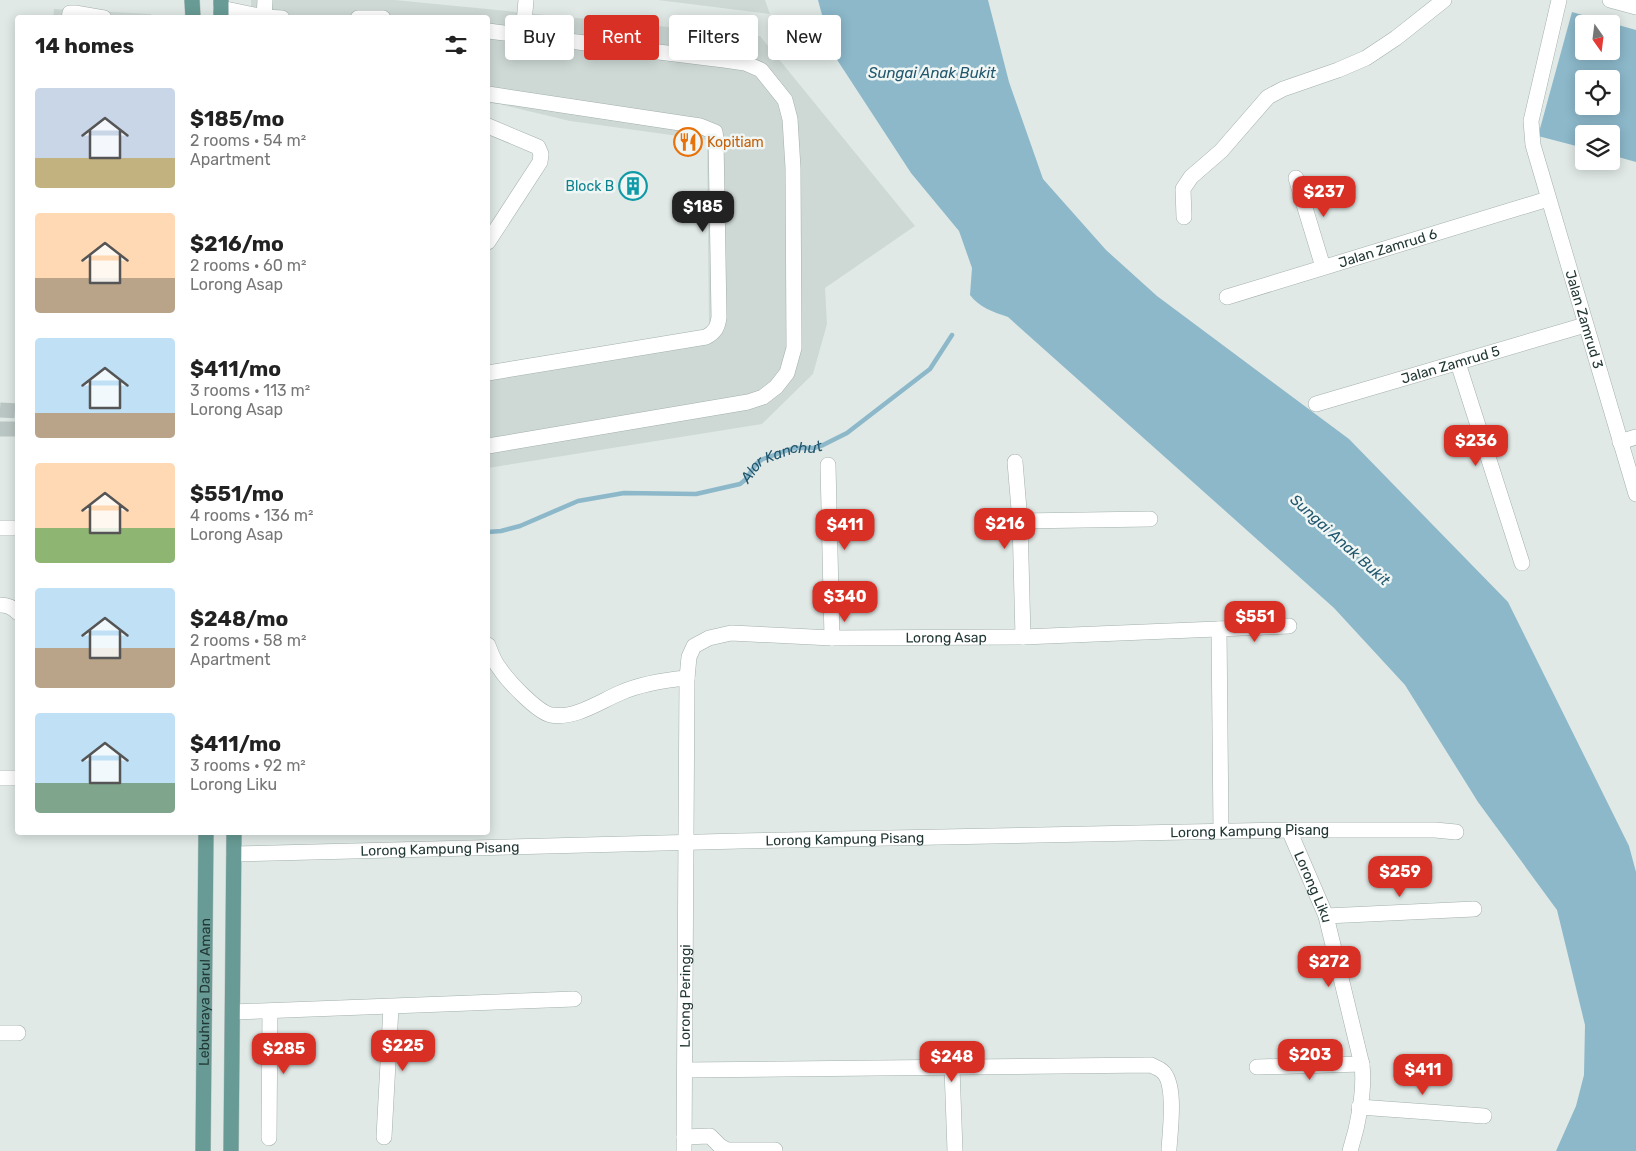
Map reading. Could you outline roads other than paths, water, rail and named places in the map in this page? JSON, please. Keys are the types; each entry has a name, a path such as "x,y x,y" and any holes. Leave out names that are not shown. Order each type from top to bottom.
{"main road":[{"path":"192,0 192,15"},
{"name":"Lebuhraya Darul Aman","path":"203,1151 206,835"},
{"name":"Lebuhraya Darul Aman","path":"231,1151 234,835"}],"street":[{"path":"264,15 265,0"},
{"path":"525,15 526,0"},
{"path":"1184,217 1183,189 1191,177 1221,151 1268,97 1284,89 1366,58 1396,38 1444,0"},
{"name":"Jalan Zamrud 3","path":"1559,0 1531,121 1533,145 1636,494"},
{"path":"1610,0 1636,7"},
{"path":"221,9 253,15"},
{"path":"70,15 70,13 87,15"},
{"path":"490,31 505,33"},
{"path":"490,446 748,402 763,397 776,387 786,374 794,348 793,168 790,119 785,100 761,70 745,63 574,41"},
{"path":"490,94 700,126 715,132 719,317 714,333 706,337 490,373"},
{"path":"490,127 538,147 541,154 540,162 490,239"},
{"path":"1296,178 1323,267"},
{"name":"Jalan Zamrud 6","path":"1227,297 1548,199"},
{"name":"Jalan Zamrud 5","path":"1316,404 1585,326"},
{"path":"1458,363 1522,563"},
{"path":"1620,442 1636,437"},
{"path":"1015,462 1020,521 1023,637"},
{"path":"828,464 832,638"},
{"path":"1020,521 1150,519"},
{"path":"0,528 15,528"},
{"path":"0,605 7,605 15,609"},
{"name":"Lorong Asap","path":"685,842 687,678 689,657 694,646 718,635 731,633 832,638 1023,637 1289,626"},
{"path":"1218,629 1221,831"},
{"path":"490,649 500,669 517,690 538,708 550,715 562,715 584,710 620,692 663,681 687,678"},
{"path":"0,778 15,778"},
{"name":"Lorong Liku","path":"1289,830 1326,916 1362,1064 1363,1080 1357,1127 1350,1151"},
{"name":"Lorong Kampung Pisang","path":"234,854 1221,831 1435,830 1456,832"},
{"name":"Lorong Peringgi","path":"684,1144 685,842"},
{"path":"1326,916 1474,909"},
{"path":"233,1012 574,999"},
{"path":"384,1137 391,1007"},
{"path":"269,1138 270,1011"},
{"path":"0,1033 18,1033"},
{"path":"1257,1067 1362,1064"},
{"path":"685,1070 1151,1066 1162,1070 1169,1079 1171,1092 1169,1149"},
{"path":"952,1068 955,1151"},
{"path":"1359,1107 1484,1116"},
{"path":"684,1144 710,1136 727,1150 775,1150"}],"water":[{"name":"Sungai Anak Bukit","path":"818,0 988,0 1009,82 1043,179 1106,250 1157,296 1349,439 1508,602 1629,846 1636,872 1636,1151 1556,1151 1576,1106 1584,1075 1585,1025 1557,910 1478,802 1405,685 1334,608 1008,317 982,306 970,295 972,268 959,231 911,173 837,60 841,60 841,15 822,15"},
{"path":"1572,12 1583,15 1575,15 1575,60 1620,60 1620,26 1636,30 1636,162 1620,158 1620,125 1575,125 1575,146 1538,136"}],"waterway":[{"name":"Alor Kanchut","path":"490,532 520,526 578,501 624,493 696,494 740,484 757,463 763,459 794,448 814,448 847,433 930,369 952,335"}],"tunnel":[{"path":"0,410 15,411"},
{"path":"0,429 15,429"}],"place":[{"name":"Kopitiam","path":"688,142"},
{"name":"Block B","path":"633,186"}]}
